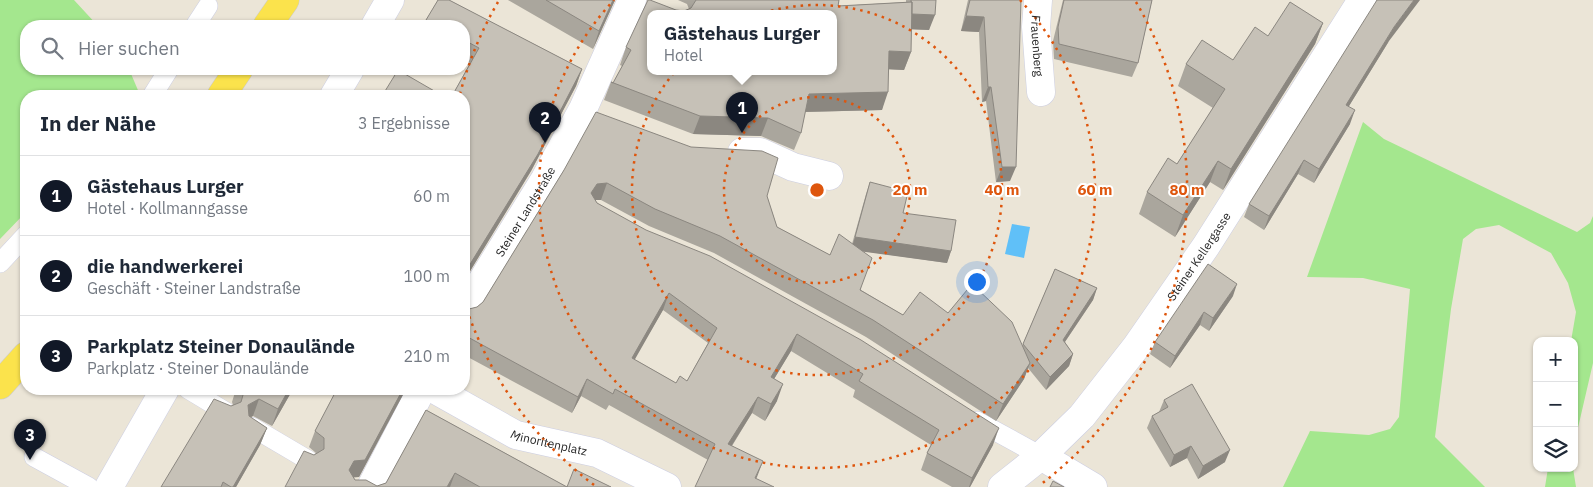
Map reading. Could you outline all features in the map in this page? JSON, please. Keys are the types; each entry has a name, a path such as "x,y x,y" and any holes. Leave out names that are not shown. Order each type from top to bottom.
{"main road":[{"path":"271,20 285,0"},
{"path":"225,90 235,75"},
{"path":"0,385 20,363"}],"street":[{"path":"378,20 390,0"},
{"name":"Frauenberg","path":"1038,0 1036,27 1041,92"},
{"name":"Steiner Kellergasse","path":"1002,487 1041,456 1082,416 1136,347 1206,246 1362,0"},
{"name":"Steiner Landstraße","path":"470,301 550,182 583,109 639,2"},
{"path":"338,90 346,75"},
{"path":"583,109 610,119"},
{"path":"720,150 760,152 793,167 828,176"},
{"path":"109,487 162,395"},
{"path":"371,487 419,395"},
{"name":"Minoritenplatz","path":"445,395 516,435 597,452 667,487"},
{"path":"1041,456 1093,487"}],"lane":[{"path":"612,0 616,2 639,2"},
{"path":"199,20 208,6"},
{"path":"156,90 165,75"},
{"path":"0,263 20,242"},
{"path":"198,395 226,412"},
{"path":"965,413 998,435 1041,456"},
{"path":"252,428 308,460"},
{"path":"34,457 89,487"}],"green space":[{"path":"0,0 74,0 92,20 20,20 20,75 132,75 138,90 20,90 20,218 0,239"},
{"path":"1363,122 1384,139 1577,232 1590,223 1593,216 1593,363 1578,428 1578,337 1572,337 1576,312 1568,283 1551,253 1499,225 1476,229 1463,239 1451,309 1435,437 1485,487 1283,487 1310,431 1369,435 1390,429 1399,417 1410,289 1363,278 1307,277"},
{"path":"1547,472 1574,472 1576,487 1545,487"}],"water":[{"path":"1012,224 1030,227 1024,258 1005,254"}],"building":[{"path":"438,0 449,0 582,69 538,154 470,264 470,90 455,90 464,75 470,75 470,64 479,48 470,43 470,20 426,20"},
{"path":"546,0 613,0 599,31"},
{"path":"648,0 676,10 647,10 647,75 837,75 837,10 686,10 691,8 696,0 839,0 838,6 912,2 911,52 889,51 888,92 809,94 801,133 768,118 700,116 613,83 631,50 626,47"},
{"path":"911,0 936,0 935,15 912,14"},
{"path":"970,0 1021,0 1016,167 1002,167 991,87 988,87 984,17 966,16"},
{"path":"1064,0 1152,0 1138,63 1059,44 1058,27"},
{"path":"1377,0 1414,0 1394,27 1346,105 1355,110 1319,169 1304,160 1269,216 1249,204"},
{"path":"1290,2 1323,23 1231,169 1218,161 1183,215 1147,192 1168,158 1177,164 1225,89 1186,64 1202,40 1233,60 1255,27 1268,36"},
{"path":"395,75 407,75 433,90 386,90"},
{"path":"596,112 691,147 762,151 778,158 767,196 777,227 830,255 839,234 872,258 860,290 903,315 920,292 948,313 972,284 1012,322 1030,363 1003,404 873,320 720,236 655,209 607,183 597,184 591,193 597,203 646,230 710,256 861,340 999,428 972,478 927,453 939,430 859,381 863,374 797,334 771,377 783,384 771,404 758,397 728,444 763,461 755,478 774,487 695,487 715,444 615,389 613,394 587,379 578,397 470,338 470,309 477,307 483,302 564,170","holes":["669,293 717,328 687,381 680,376 676,383 632,358"]},
{"path":"870,182 908,192 903,213 956,220 951,251 855,237"},
{"path":"1208,264 1237,284 1213,318 1204,312 1175,356 1155,342"},
{"path":"1055,269 1097,288 1063,340 1073,354 1050,377 1023,344"},
{"path":"1192,384 1230,450 1203,466 1191,446 1174,455 1152,416 1168,407 1164,400"},
{"path":"243,395 286,395 278,409 259,399 248,405 249,416 267,428 233,487 223,482 221,487 161,487 214,399 231,406 241,402"},
{"path":"334,395 400,395 365,460 354,461 349,470 355,480 366,480 377,486 386,483 426,410 567,487 480,487 455,473 447,487 285,487 304,451 314,455 324,449 324,438 315,431"},
{"path":"574,469 611,487 567,487"},
{"path":"1053,481 1064,487 1050,487"}],"place":[{"name":"Gästehaus Lurger","path":"742,133"},
{"name":"die handwerkerei","path":"545,143"},
{"name":"Parkplatz Steiner Donaulände","path":"30,460"}]}
